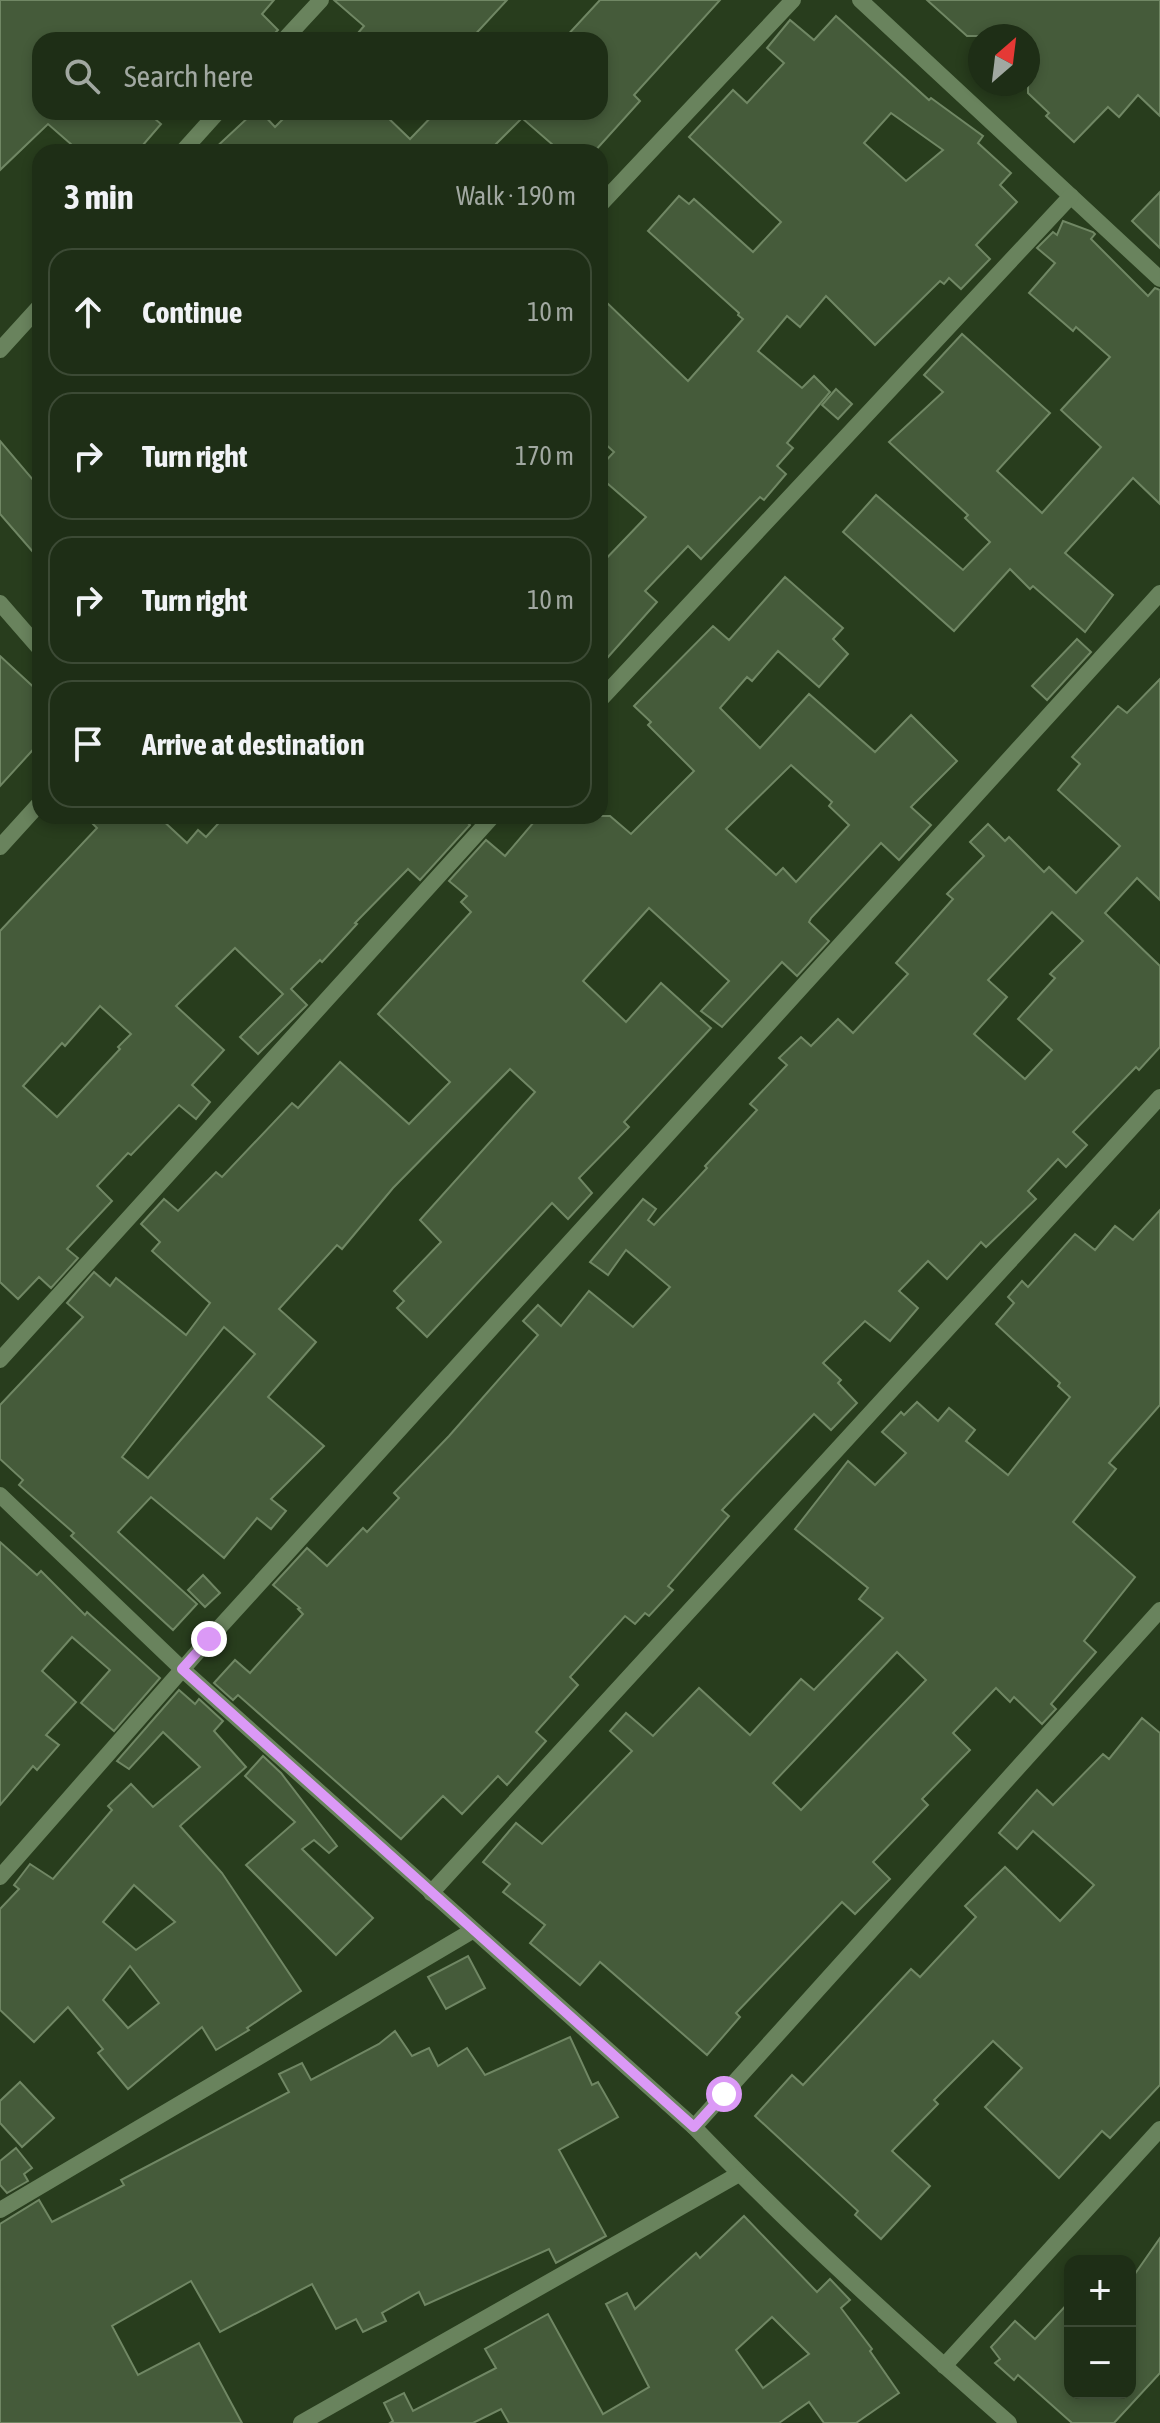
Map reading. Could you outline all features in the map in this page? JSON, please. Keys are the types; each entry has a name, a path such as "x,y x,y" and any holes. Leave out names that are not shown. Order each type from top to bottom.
{"street":[{"path":"291,32 321,0"},
{"path":"608,197 793,0"},
{"path":"860,0 1160,279"},
{"path":"189,144 211,120"},
{"path":"608,691 1071,196"},
{"path":"0,350 32,315"},
{"path":"0,1877 182,1669 1160,593"},
{"path":"0,603 32,640"},
{"path":"0,847 32,812"},
{"path":"0,1360 486,824"},
{"path":"431,1893 1160,1097"},
{"path":"0,1495 182,1669 694,2127 739,2174 1009,2423"},
{"path":"694,2127 1160,1610"},
{"path":"0,2210 472,1931"},
{"path":"944,2366 1160,2129"},
{"path":"301,2423 739,2174"}],"building":[{"path":"0,0 274,0 262,14 278,30 276,32 32,32 32,120 156,120 161,124 144,144 71,144 48,124 0,170"},
{"path":"334,0 507,0 477,32 359,32 364,26"},
{"path":"600,0 720,0 634,95 640,101 601,144 552,144 524,120 608,120 608,32 570,32"},
{"path":"927,0 1160,0 1160,116 1138,95 1119,117 1108,107 1074,142 1046,116 1049,113 1031,96 1040,96 1040,24 968,24 967,36"},
{"path":"836,16 929,100 931,98 983,136 978,143 1011,173 1000,185 1017,202 976,245 990,259 961,289 949,278 944,284 940,281 875,345 826,296 800,327 787,316 758,351 802,388 814,376 830,392 787,443 793,448 777,466 786,474 764,500 760,497 701,559 688,546 645,591 657,602 608,657 608,557 646,517 608,484 608,458 614,452 608,446 608,304 688,381 743,319 648,231 679,196 689,204 694,199 753,252 781,222 689,137 733,90 747,103 784,63 767,48 790,20 814,40","holes":["891,113 943,150 906,181 864,143"]},
{"path":"245,120 268,120 275,127 282,120 390,120 410,139 428,120 520,120 496,144 220,144"},
{"path":"1160,192 1160,248 1132,221"},
{"path":"1063,221 1093,232 1095,234 1091,239 1148,296 1155,288 1160,290 1160,504 1133,478 1065,553 1113,595 1085,632 1033,586 1030,589 1010,569 954,631 843,532 876,495 963,570 990,542 965,518 968,515 889,442 943,392 924,375 962,334 1050,413 997,471 1042,513 1101,447 1061,410 1110,357 1076,327 1073,331 1029,293 1055,263 1037,248 1053,232 1057,235"},
{"path":"836,389 852,404 838,419 822,405"},
{"path":"0,441 32,479 32,551 0,514"},
{"path":"785,577 843,628 833,639 848,654 819,687 778,651 752,681 747,677 720,708 760,748 809,694 875,752 911,715 957,761 911,807 931,825 899,860 881,843 811,918 809,922 829,941 797,976 782,962 722,1027 701,1011 729,981 649,908 583,981 626,1022 661,983 711,1028 624,1122 629,1127 579,1178 592,1193 568,1219 552,1203 427,1337 397,1308 404,1301 394,1291 441,1242 420,1220 535,1092 510,1069 393,1188 342,1249 337,1245 279,1309 316,1342 268,1397 324,1446 271,1499 286,1511 271,1529 257,1518 224,1558 151,1497 118,1532 197,1604 173,1630 71,1536 74,1533 19,1485 23,1480 0,1459 0,1405 83,1317 67,1303 94,1272 110,1286 116,1278 186,1335 210,1303 152,1251 160,1242 141,1224 164,1199 178,1211 216,1172 222,1177 292,1103 298,1108 340,1062 409,1124 450,1082 378,1014 471,912 461,902 467,896 449,881 486,840 505,856 532,824 608,824 610,816 631,834 694,771 648,725 651,722 634,706 713,626 729,640","holes":["791,765 832,802 829,806 849,825 796,882 783,868 776,875 726,829","224,1327 255,1354 148,1478 122,1457"]},
{"path":"1077,639 1091,652 1047,700 1032,686"},
{"path":"0,656 32,686 32,751 0,786"},
{"path":"1160,679 1160,900 1137,878 1105,913 1160,966 1160,1047 1139,1070 1136,1067 1073,1132 1087,1145 1066,1167 1058,1159 1028,1191 1036,1199 986,1247 981,1242 947,1279 928,1261 899,1291 918,1308 890,1341 865,1321 823,1363 841,1380 838,1383 857,1403 831,1430 814,1414 722,1510 729,1516 668,1586 673,1590 649,1616 645,1613 635,1624 625,1616 570,1677 578,1685 536,1732 546,1741 507,1785 498,1776 462,1814 443,1796 401,1839 238,1695 233,1700 214,1683 235,1660 250,1673 303,1614 273,1585 307,1548 327,1566 363,1528 367,1532 399,1498 394,1493 538,1335 523,1321 538,1305 561,1326 589,1291 633,1327 670,1287 626,1250 608,1275 590,1262 643,1199 656,1209 648,1220 654,1225 757,1110 750,1104 787,1065 779,1058 801,1037 811,1046 838,1019 853,1033 908,974 896,963 953,899 947,894 984,856 970,842 988,824 1005,841 1009,837 1044,872 1049,867 1076,893 1120,846 1058,790 1080,764 1072,757 1118,706 1127,713","holes":["1052,912 1083,941 1050,974 1055,978 1018,1019 1052,1050 1025,1079 974,1034 1007,997 988,980"]},
{"path":"93,824 167,824 187,843 198,830 206,837 218,824 470,825 420,880 408,869 322,962 320,960 291,989 307,1005 258,1054 240,1037 283,994 235,948 176,1006 224,1050 192,1085 210,1102 196,1119 179,1105 131,1155 128,1153 97,1186 112,1201 67,1249 78,1258 51,1288 39,1277 18,1299 0,1282 0,931 97,828","holes":["100,1006 131,1034 118,1047 120,1049 57,1117 23,1086 62,1043 65,1046"]},
{"path":"1160,1210 1160,1405 1109,1463 1116,1469 1073,1522 1135,1577 1084,1641 1096,1652 1051,1704 1056,1709 1042,1724 1014,1697 1010,1702 996,1688 953,1733 970,1750 922,1799 928,1805 873,1862 890,1879 855,1914 842,1902 736,2013 740,2017 707,2055 600,1962 580,1985 530,1943 545,1925 503,1892 510,1884 483,1862 516,1823 542,1844 632,1751 610,1731 626,1713 653,1736 699,1688 750,1735 801,1679 814,1690 883,1618 859,1599 868,1588 795,1529 848,1461 875,1485 906,1453 882,1432 901,1412 904,1415 917,1402 938,1421 949,1408 975,1430 966,1441 1008,1475 1070,1397 1058,1386 1060,1383 996,1324 1014,1303 1008,1297 1022,1281 1028,1287 1075,1234 1095,1250 1115,1226 1133,1240","holes":["897,1652 926,1680 801,1810 773,1783"]},
{"path":"0,1542 37,1575 41,1571 85,1615 87,1612 160,1678 114,1731 81,1703 110,1670 72,1637 42,1671 76,1702 46,1735 59,1745 37,1770 33,1766 0,1805"},
{"path":"203,1575 220,1593 205,1607 188,1590"},
{"path":"179,1690 195,1704 199,1699 223,1721 214,1731 246,1767 180,1826 222,1873 301,1991 216,2050 202,2027 128,2089 98,2053 103,2049 68,2007 34,2042 0,2010 0,1909 19,1889 14,1885 30,1864 53,1879 112,1810 108,1806 131,1784 153,1807 200,1767 163,1732 129,1769 117,1761","holes":["134,1885 175,1922 136,1950 103,1922","130,1966 159,2003 128,2028 103,2000"]},
{"path":"1142,1718 1160,1733 1160,2085 1110,2138 1102,2131 1059,2178 985,2107 1022,2068 993,2041 934,2100 938,2104 892,2151 930,2186 881,2239 855,2215 858,2211 755,2116 792,2075 803,2085 911,1969 920,1977 976,1917 965,1906 1005,1867 1060,1921 1094,1885 1033,1831 1017,1849 999,1833 1037,1790 1053,1805 1103,1754 1109,1759"},
{"path":"263,1756 281,1773 337,1846 329,1853 314,1840 302,1849 373,1918 336,1955 246,1865 295,1822 245,1776"},
{"path":"468,1956 485,1988 446,2009 428,1977"},
{"path":"395,2031 412,2056 429,2048 438,2066 467,2048 485,2075 570,2037 592,2085 598,2082 618,2117 559,2150 606,2236 556,2263 549,2249 425,2305 419,2292 382,2313 386,2321 363,2332 356,2319 336,2329 312,2284 220,2332 191,2281 112,2326 138,2375 199,2343 242,2423 0,2423 0,2224 39,2200 52,2222 124,2185 121,2180 289,2092 279,2074 302,2063 311,2080 379,2044"},
{"path":"20,2082 54,2118 22,2147 0,2123 0,2101"},
{"path":"16,2148 32,2168 24,2174 28,2181 7,2193 0,2185 0,2161"},
{"path":"744,2216 817,2292 830,2279 850,2300 841,2308 872,2349 870,2351 899,2393 856,2423 824,2423 809,2402 779,2423 509,2423 501,2409 473,2423 390,2423 393,2421 384,2403 404,2393 413,2411 496,2368 485,2349 548,2314 603,2414 649,2387 606,2304 627,2293 635,2309 696,2253 700,2258","holes":["772,2317 809,2354 763,2388 736,2350"]},
{"path":"1160,2238 1160,2373 1114,2423 1072,2423 1018,2375 1014,2380 995,2363 1000,2359 991,2347 1015,2321 1035,2339 1064,2308 1064,2399 1136,2399 1136,2272"}],"route":[{"path":"209,1639 182,1669 472,1931 694,2127 724,2094"}]}
